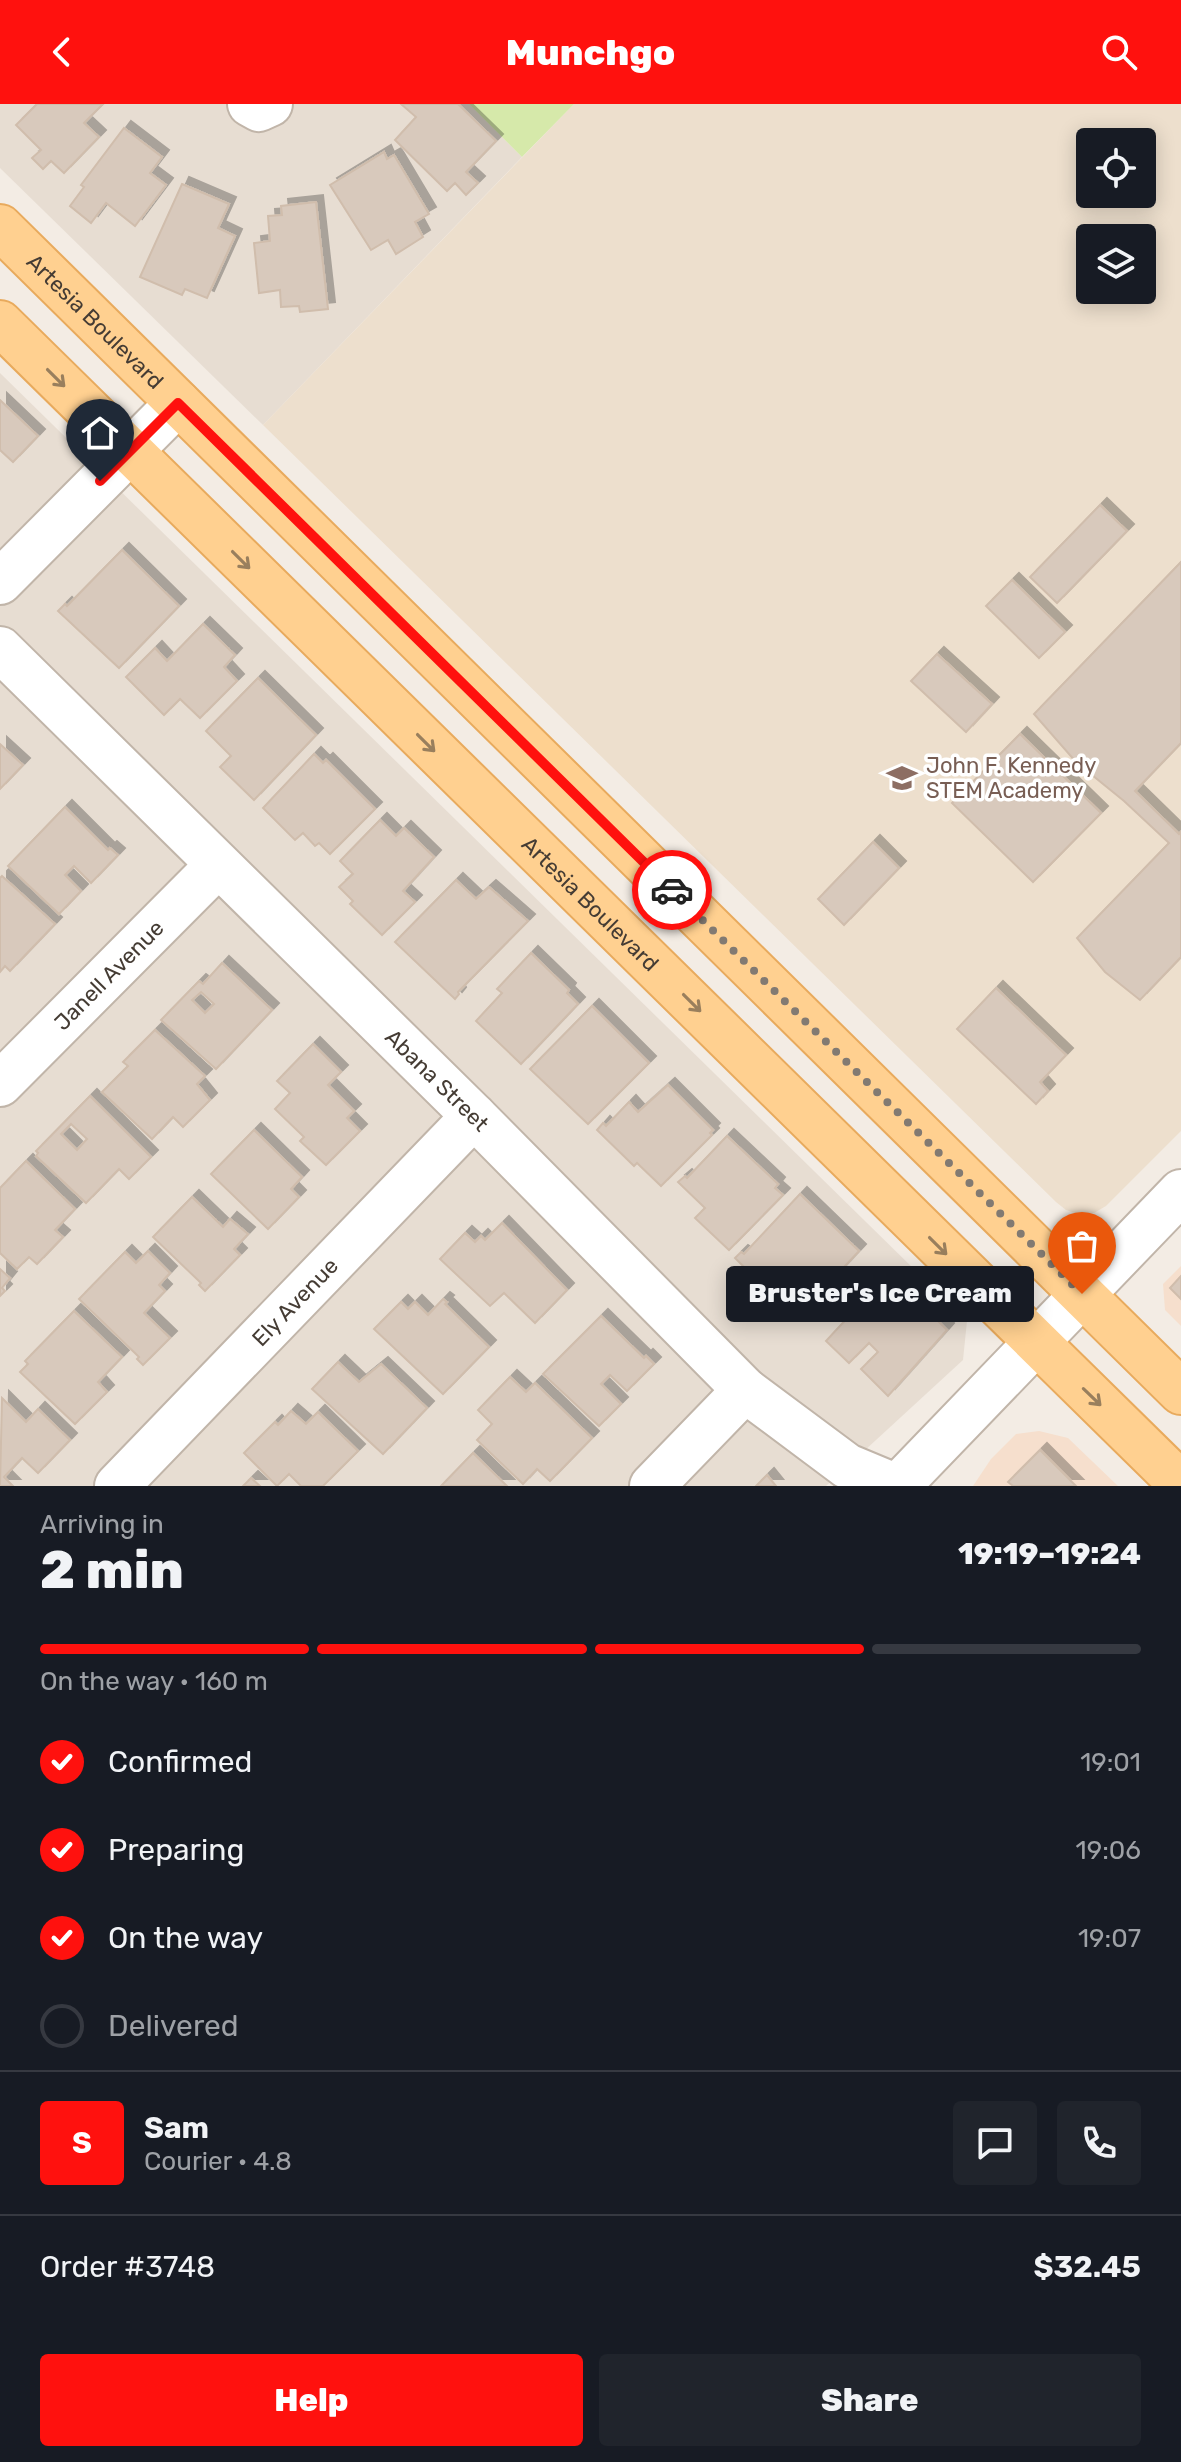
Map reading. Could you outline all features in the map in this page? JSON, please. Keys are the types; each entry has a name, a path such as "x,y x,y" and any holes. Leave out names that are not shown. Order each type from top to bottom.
{"main road":[{"name":"Artesia Boulevard","path":"0,227 1181,1392"},
{"name":"Artesia Boulevard","path":"0,323 1181,1484"}],"street":[{"path":"0,582 178,403"},
{"name":"Abana Street","path":"0,649 474,1116 745,1390 847,1466 896,1486"},
{"name":"Janell Avenue","path":"0,1084 218,865"},
{"name":"Ely Avenue","path":"117,1486 474,1116"},
{"path":"896,1486 1181,1192"},
{"path":"652,1486 745,1390"}],"shaded area":[{"path":"0,104 469,104 522,157 263,425 0,168"},
{"name":"John F. Kennedy STEM Academy","path":"574,104 1181,104 1181,1131 1106,1206 1094,1213 1081,1215 1066,1210 263,425"},
{"path":"0,373 967,1321 963,1360 826,1486 0,1486"},
{"path":"1181,1266 1181,1326 1165,1310 1163,1284"},
{"path":"1039,1431 1068,1438 1118,1486 973,1486 991,1459 1016,1434"}],"green space":[{"path":"469,104 574,104 522,157"}],"building":[{"path":"37,104 103,104 84,123 99,137 64,173 51,161 43,169 32,158 41,150 16,125"},
{"path":"401,104 458,104 496,141 466,172 478,183 466,195 455,183 447,191 395,140 416,117"},
{"path":"124,128 162,157 150,173 166,185 135,226 106,203 91,223 70,206 84,187 81,185"},
{"path":"384,152 387,159 394,155 429,214 415,222 423,237 396,254 388,240 371,250 330,185"},
{"path":"182,184 229,204 218,228 235,236 207,298 185,289 182,295 140,277"},
{"path":"316,202 328,309 300,312 299,306 281,307 280,290 259,293 254,243 270,241 268,216 282,215 281,206"},
{"path":"0,400 38,436 13,462 0,450"},
{"path":"1100,505 1127,531 1057,603 1030,577"},
{"path":"122,550 179,606 119,668 58,611 65,604 67,606"},
{"path":"1181,562 1181,743 1135,791 1179,834 1181,832 1181,957 1140,1000 1105,972 1077,938 1169,843 1076,762 1034,714"},
{"path":"1012,580 1065,632 1039,658 986,606"},
{"path":"203,624 235,655 224,667 237,681 200,718 180,699 164,715 126,677 155,648 167,661"},
{"path":"937,654 992,704 966,732 911,681"},
{"path":"258,678 316,735 254,800 220,767 231,756 206,731"},
{"path":"1020,734 1101,813 1033,882 952,803"},
{"path":"0,744 23,765 0,789"},
{"path":"314,754 323,763 326,760 375,809 330,854 319,843 315,846 303,833 295,840 263,808"},
{"path":"65,807 108,850 110,848 118,855 91,883 74,866 65,875 81,891 59,914 8,866"},
{"path":"380,820 396,836 404,828 434,857 403,891 415,902 382,935 350,904 353,901 339,887 353,874 340,861"},
{"path":"873,842 899,868 844,925 818,899"},
{"path":"2,876 55,924 10,971 5,966 0,972 0,878"},
{"path":"456,880 476,899 489,887 528,921 458,992 455,999 395,942"},
{"path":"531,953 569,990 567,993 578,1004 521,1064 476,1021 502,993 497,989"},
{"path":"222,963 272,1010 216,1069 161,1020 199,981 203,984","holes":["201,992 214,1004 205,1013 192,1000"]},
{"path":"996,988 1066,1055 1040,1082 1048,1091 1036,1104 957,1029"},
{"path":"592,1006 649,1063 588,1124 530,1069"},
{"path":"155,1030 205,1076 197,1084 210,1100 183,1127 173,1117 152,1139 102,1092 128,1066 123,1062"},
{"path":"313,1044 341,1072 328,1085 354,1111 347,1118 360,1131 326,1165 300,1141 304,1137 275,1109 290,1093 277,1081"},
{"path":"668,1085 713,1130 712,1135 661,1186 637,1163 634,1166 597,1130 603,1123 606,1126 629,1102 638,1112"},
{"path":"90,1096 151,1157 129,1179 119,1169 86,1203 36,1156 36,1151","holes":["71,1124 87,1139 77,1150 61,1134"]},
{"path":"254,1130 302,1177 291,1189 299,1197 268,1229 211,1174"},
{"path":"727,1136 778,1184 775,1188 783,1195 729,1250 695,1218 705,1208 678,1182 685,1176 687,1178"},
{"path":"26,1161 75,1209 55,1230 63,1237 37,1264 29,1257 17,1269 0,1253 0,1188"},
{"path":"800,1194 859,1251 832,1280 850,1298 834,1314 817,1296 812,1301 800,1288 783,1306 735,1258 741,1252 744,1254"},
{"path":"192,1197 223,1227 230,1219 248,1234 234,1249 240,1255 205,1291 199,1285 201,1283 153,1237"},
{"path":"502,1223 567,1290 535,1323 504,1293 490,1306 440,1259 465,1233 475,1242 481,1236 485,1240"},
{"path":"148,1251 170,1273 159,1285 165,1291 144,1313 170,1338 143,1365 137,1359 139,1357 79,1299 125,1252 136,1263"},
{"path":"0,1269 10,1278 0,1296"},
{"path":"1181,1276 1181,1299 1170,1288"},
{"path":"877,1286 911,1318 923,1306 947,1330 888,1396 861,1369 878,1352 869,1343 849,1363 826,1341"},
{"path":"443,1299 489,1347 443,1394 374,1329 401,1302 408,1309 415,1302 428,1315"},
{"path":"74,1311 122,1357 98,1382 107,1392 75,1424 20,1372 28,1364 25,1361"},
{"path":"601,1316 654,1364 627,1391 610,1375 601,1384 621,1404 599,1426 543,1374"},
{"path":"338,1362 359,1382 381,1364 427,1408 383,1454 312,1389"},
{"path":"510,1377 526,1392 535,1383 592,1438 550,1481 537,1469 523,1484 477,1440 492,1424 478,1410"},
{"path":"2,1398 26,1422 38,1409 70,1440 38,1473 22,1458 4,1477 13,1486 0,1486"},
{"path":"291,1411 306,1424 318,1412 358,1451 323,1486 301,1486 289,1474 277,1486 244,1453 275,1422 278,1425"},
{"path":"1040,1450 1076,1486 1013,1486 1008,1482"},
{"path":"473,1453 507,1486 441,1486"},
{"path":"767,1475 776,1486 756,1486"},
{"path":"251,1478 260,1486 243,1486"}],"way so far":[{"path":"672,890 1082,1294"}],"place":[{"name":"John F. Kennedy STEM Academy","path":"902,778"},
{"name":"Bruster's Ice Cream","path":"1082,1294"}],"route":[{"path":"100,481 178,403 672,890"}]}
